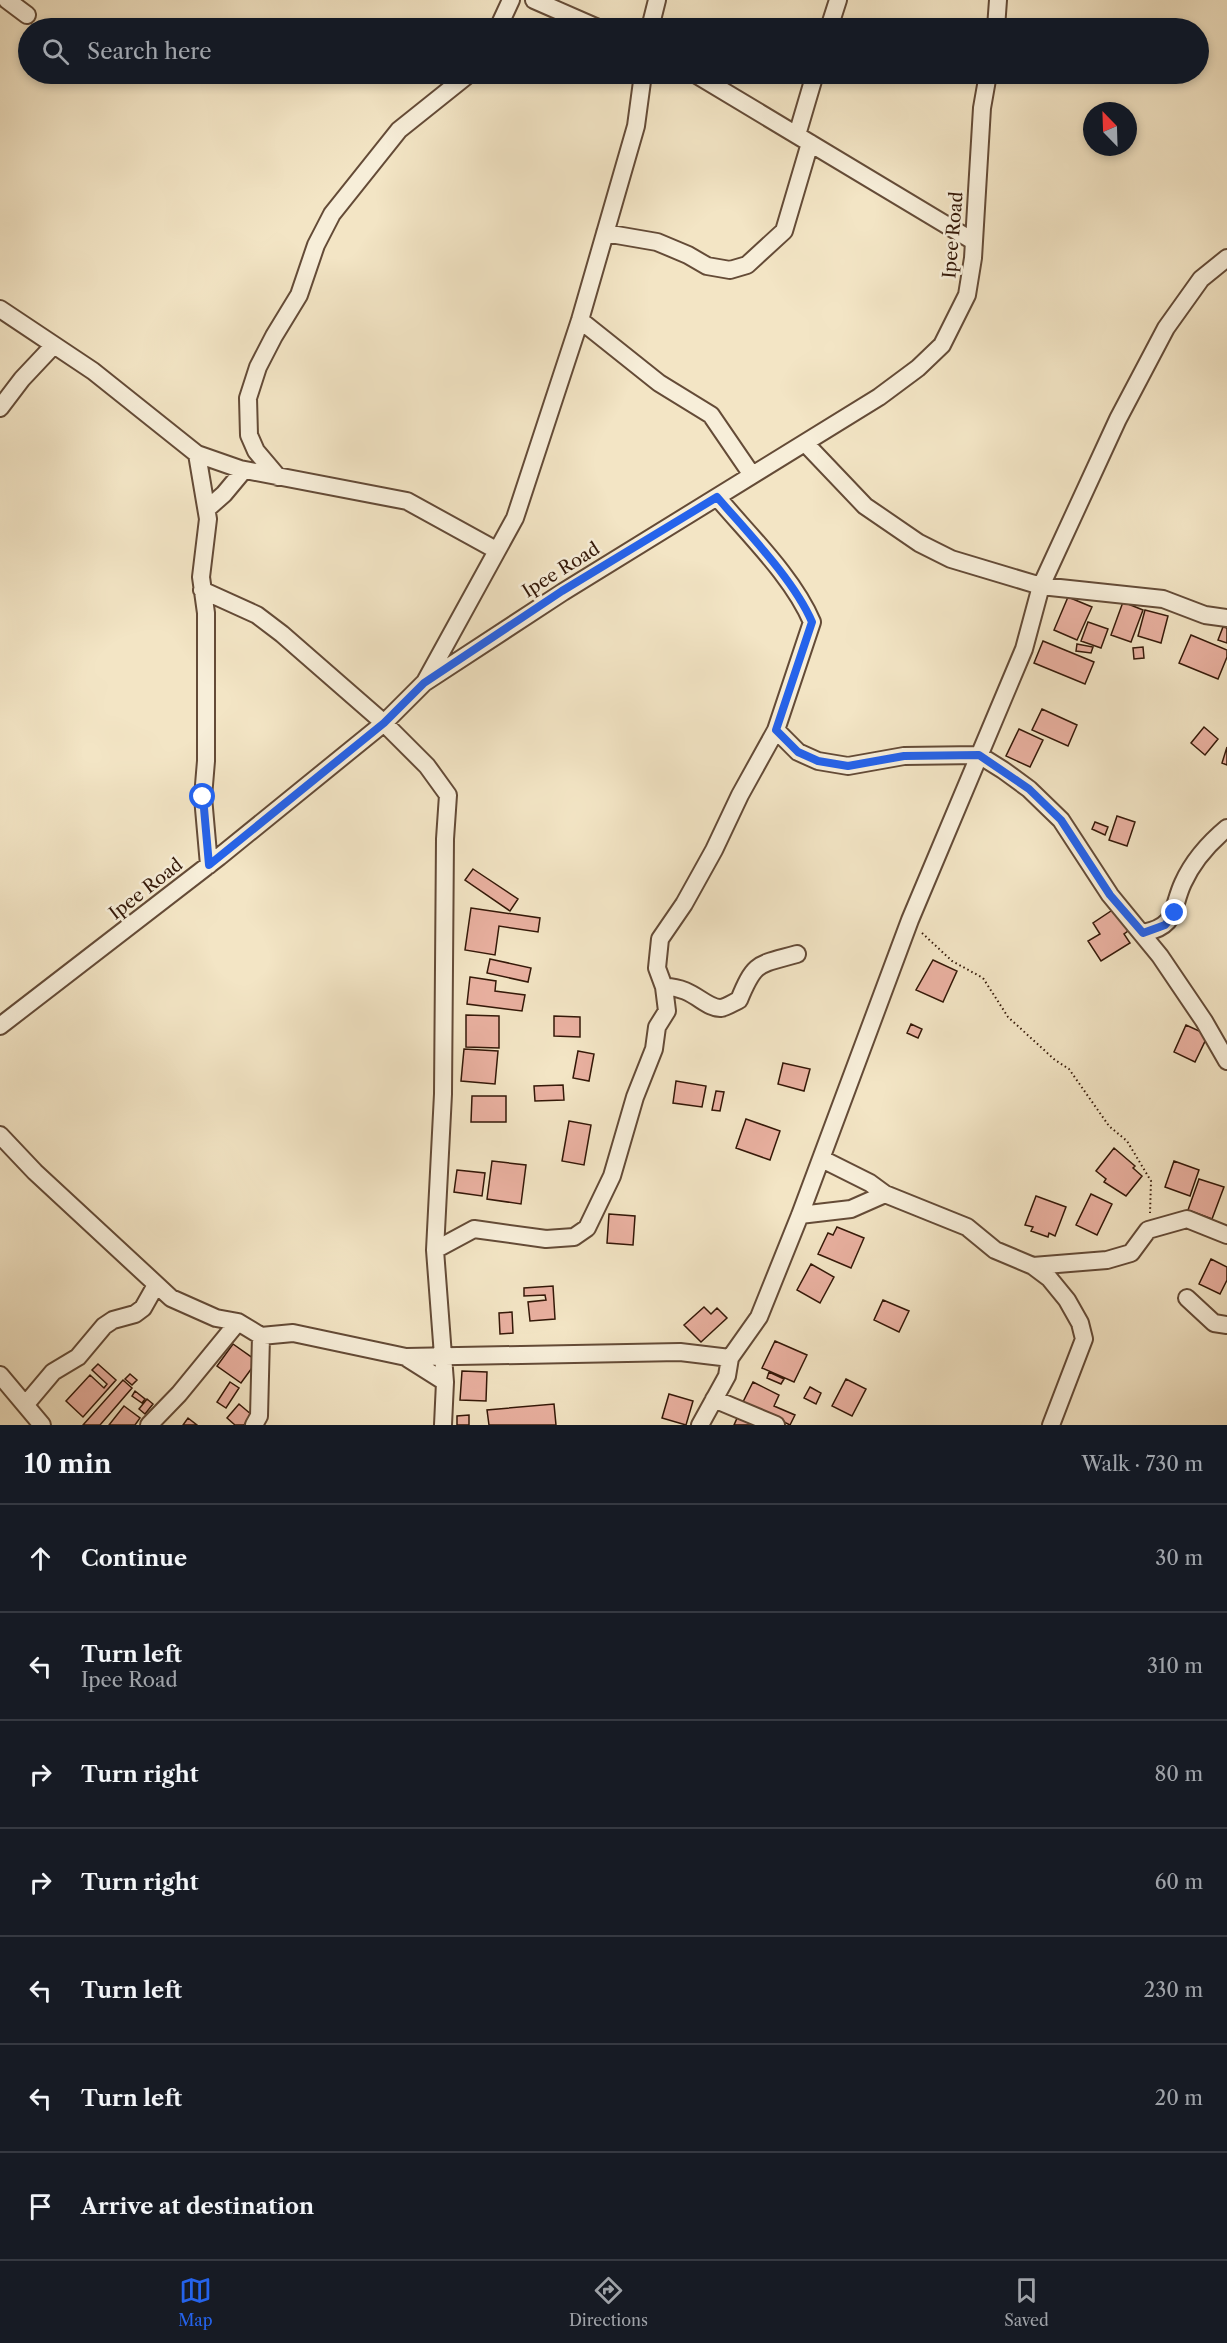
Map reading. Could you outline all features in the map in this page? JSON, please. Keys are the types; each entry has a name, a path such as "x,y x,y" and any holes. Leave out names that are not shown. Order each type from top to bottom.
{"street":[{"path":"7,0 27,15"},
{"path":"503,18 511,0"},
{"path":"534,0 575,18"},
{"path":"652,18 657,0"},
{"path":"832,18 838,0"},
{"path":"997,18 998,0"},
{"path":"278,477 256,451 249,435 248,398 258,367 299,296 316,245 332,214 399,130 456,84"},
{"path":"424,683 515,518 580,320 636,126 642,84"},
{"path":"712,84 973,241"},
{"path":"605,233 657,242 707,266 730,270 747,265 784,231 813,84"},
{"name":"Ipee Road","path":"0,1026 209,865 384,723 424,683 562,591 879,397 918,368 942,345 968,295 982,108 986,84"},
{"path":"700,1425 727,1376 730,1358 759,1317 822,1159 910,920 1024,649 1041,586 1118,419 1166,328 1201,279 1227,258"},
{"path":"0,309 93,371 197,454 244,470 406,501 496,550"},
{"path":"580,320 659,383 711,415 752,475"},
{"path":"0,408 22,379 54,345"},
{"path":"805,443 865,506 919,543 951,559 1041,586 1163,599 1205,615 1227,618"},
{"path":"197,454 207,509 202,564 202,591 206,614 206,761 203,797 209,865"},
{"path":"207,509 224,494 244,470"},
{"path":"435,1250 474,1230 546,1239 574,1237 587,1228 612,1176 635,1097 654,1049 657,1027 667,1011 664,987 657,968 660,939 684,904 714,850 776,730 812,622 806,608 784,576 717,497"},
{"path":"202,591 257,615 384,723 427,766 446,789 450,801 445,839 443,1095 435,1250 445,1382 443,1425"},
{"path":"776,730 798,752 818,761 848,766 904,756 979,755 1029,789 1061,820 1110,895 1143,933 1204,1021 1227,1061"},
{"path":"1143,933 1165,925 1175,913 1183,883 1194,863 1227,828"},
{"path":"664,987 678,986 712,1006 723,1008 739,1000 746,980 759,965 797,954"},
{"path":"0,1135 35,1172 171,1298 216,1318 238,1322 261,1336 293,1333 406,1357 680,1352 730,1358"},
{"path":"822,1159 870,1183 885,1194 967,1227 995,1250 1033,1266 1048,1278 1066,1300 1080,1323 1084,1338 1051,1425"},
{"path":"800,1215 851,1209 885,1194"},
{"path":"1033,1266 1107,1260 1131,1254 1148,1230 1187,1219 1227,1235"},
{"path":"26,1404 53,1372 78,1357 104,1326 122,1316 135,1314 143,1308 156,1285"},
{"path":"1186,1298 1214,1323 1227,1325"},
{"path":"149,1425 180,1394 238,1322"},
{"path":"254,1425 259,1416 261,1336"},
{"path":"406,1357 445,1382"},
{"path":"0,1375 42,1425"},
{"path":"714,1399 776,1425"}],"path":[{"path":"910,920 952,961 983,978 1008,1017 1069,1069 1109,1126 1127,1141 1151,1181 1148,1230"}],"building":[{"path":"1068,597 1092,607 1077,640 1054,630"},
{"path":"1123,602 1143,610 1131,642 1111,635"},
{"path":"1145,610 1168,616 1161,643 1138,636"},
{"path":"1088,622 1108,629 1101,648 1081,641"},
{"path":"1223,627 1227,628 1227,643 1218,640"},
{"path":"1191,635 1227,650 1227,657 1218,679 1179,663"},
{"path":"1043,641 1094,662 1085,684 1034,663"},
{"path":"1077,644 1093,647 1091,653 1076,651"},
{"path":"1143,647 1144,658 1134,659 1133,648"},
{"path":"1042,709 1077,725 1068,746 1032,730"},
{"path":"1204,727 1218,739 1205,755 1191,743"},
{"path":"1019,729 1043,740 1030,767 1006,756"},
{"path":"1227,747 1227,765 1222,763"},
{"path":"1117,816 1135,822 1127,846 1109,840"},
{"path":"1095,822 1108,827 1105,835 1092,829"},
{"path":"473,869 518,899 510,911 465,880"},
{"path":"471,908 540,918 538,932 499,926 495,955 465,950"},
{"path":"1114,909 1128,931 1124,934 1130,943 1101,961 1088,941 1100,934 1093,923"},
{"path":"490,959 531,968 528,982 487,973"},
{"path":"933,960 957,971 943,1002 916,990"},
{"path":"470,977 496,981 495,991 525,995 522,1011 467,1004"},
{"path":"466,1015 499,1016 499,1048 466,1047"},
{"path":"554,1016 580,1017 580,1037 554,1036"},
{"path":"911,1024 922,1029 918,1038 907,1033"},
{"path":"1186,1025 1208,1035 1195,1062 1174,1052"},
{"path":"464,1049 498,1051 495,1084 461,1081"},
{"path":"578,1051 594,1054 589,1081 573,1078"},
{"path":"783,1063 810,1069 804,1091 778,1084"},
{"path":"676,1081 706,1086 702,1107 673,1103"},
{"path":"563,1085 564,1100 535,1101 534,1086"},
{"path":"716,1091 724,1092 720,1111 712,1110"},
{"path":"472,1096 506,1096 506,1122 471,1122"},
{"path":"746,1119 780,1131 770,1160 736,1148"},
{"path":"569,1121 591,1125 584,1165 562,1161"},
{"path":"1114,1148 1135,1166 1133,1168 1142,1176 1126,1196 1104,1182 1106,1179 1096,1171"},
{"path":"492,1161 526,1165 521,1204 487,1199"},
{"path":"1174,1161 1199,1170 1190,1196 1165,1187"},
{"path":"457,1170 485,1173 482,1196 454,1192"},
{"path":"1199,1179 1224,1187 1212,1219 1188,1210"},
{"path":"1091,1194 1112,1204 1097,1235 1076,1225"},
{"path":"1036,1196 1066,1207 1055,1236 1049,1233 1048,1237 1031,1231 1033,1227 1025,1225"},
{"path":"609,1214 635,1216 633,1245 607,1243"},
{"path":"837,1227 864,1238 851,1268 818,1254 828,1233 833,1235"},
{"path":"1211,1259 1227,1267 1227,1280 1220,1294 1199,1284"},
{"path":"811,1264 834,1277 820,1303 797,1290"},
{"path":"553,1286 555,1319 530,1321 528,1302 546,1300 545,1295 524,1296 524,1288"},
{"path":"883,1300 909,1311 899,1332 874,1320"},
{"path":"704,1307 711,1314 717,1308 727,1318 701,1342 684,1325"},
{"path":"512,1312 513,1333 500,1334 499,1313"},
{"path":"775,1341 807,1355 794,1382 762,1368"},
{"path":"233,1344 257,1361 241,1383 217,1366"},
{"path":"98,1364 116,1380 83,1417 66,1401 90,1375 104,1388 107,1384 92,1370"},
{"path":"462,1371 487,1372 486,1401 460,1400"},
{"path":"769,1372 784,1379 781,1384 767,1378"},
{"path":"130,1374 137,1380 132,1385 125,1379"},
{"path":"846,1379 866,1389 852,1416 832,1406"},
{"path":"123,1380 132,1388 100,1425 83,1425"},
{"path":"230,1382 239,1388 226,1408 217,1402"},
{"path":"753,1382 779,1395 774,1406 795,1415 790,1425 743,1402"},
{"path":"810,1387 821,1393 816,1404 804,1398"},
{"path":"135,1391 145,1399 142,1403 132,1396"},
{"path":"669,1394 693,1401 686,1425 662,1418"},
{"path":"147,1399 153,1404 145,1414 139,1409"},
{"path":"239,1404 252,1415 244,1425 235,1425 227,1418"},
{"path":"554,1404 556,1425 489,1425 487,1410"},
{"path":"124,1406 140,1418 135,1425 109,1425"},
{"path":"469,1415 469,1425 457,1425 457,1416"},
{"path":"738,1416 759,1425 734,1425"},
{"path":"188,1418 197,1425 183,1425"}],"route":[{"path":"203,797 209,865 384,723 424,683 562,591 717,497 784,576 806,608 812,622 776,730 798,752 818,761 848,766 904,756 979,755 1029,789 1061,820 1110,895 1143,933 1165,925 1175,913"}]}
